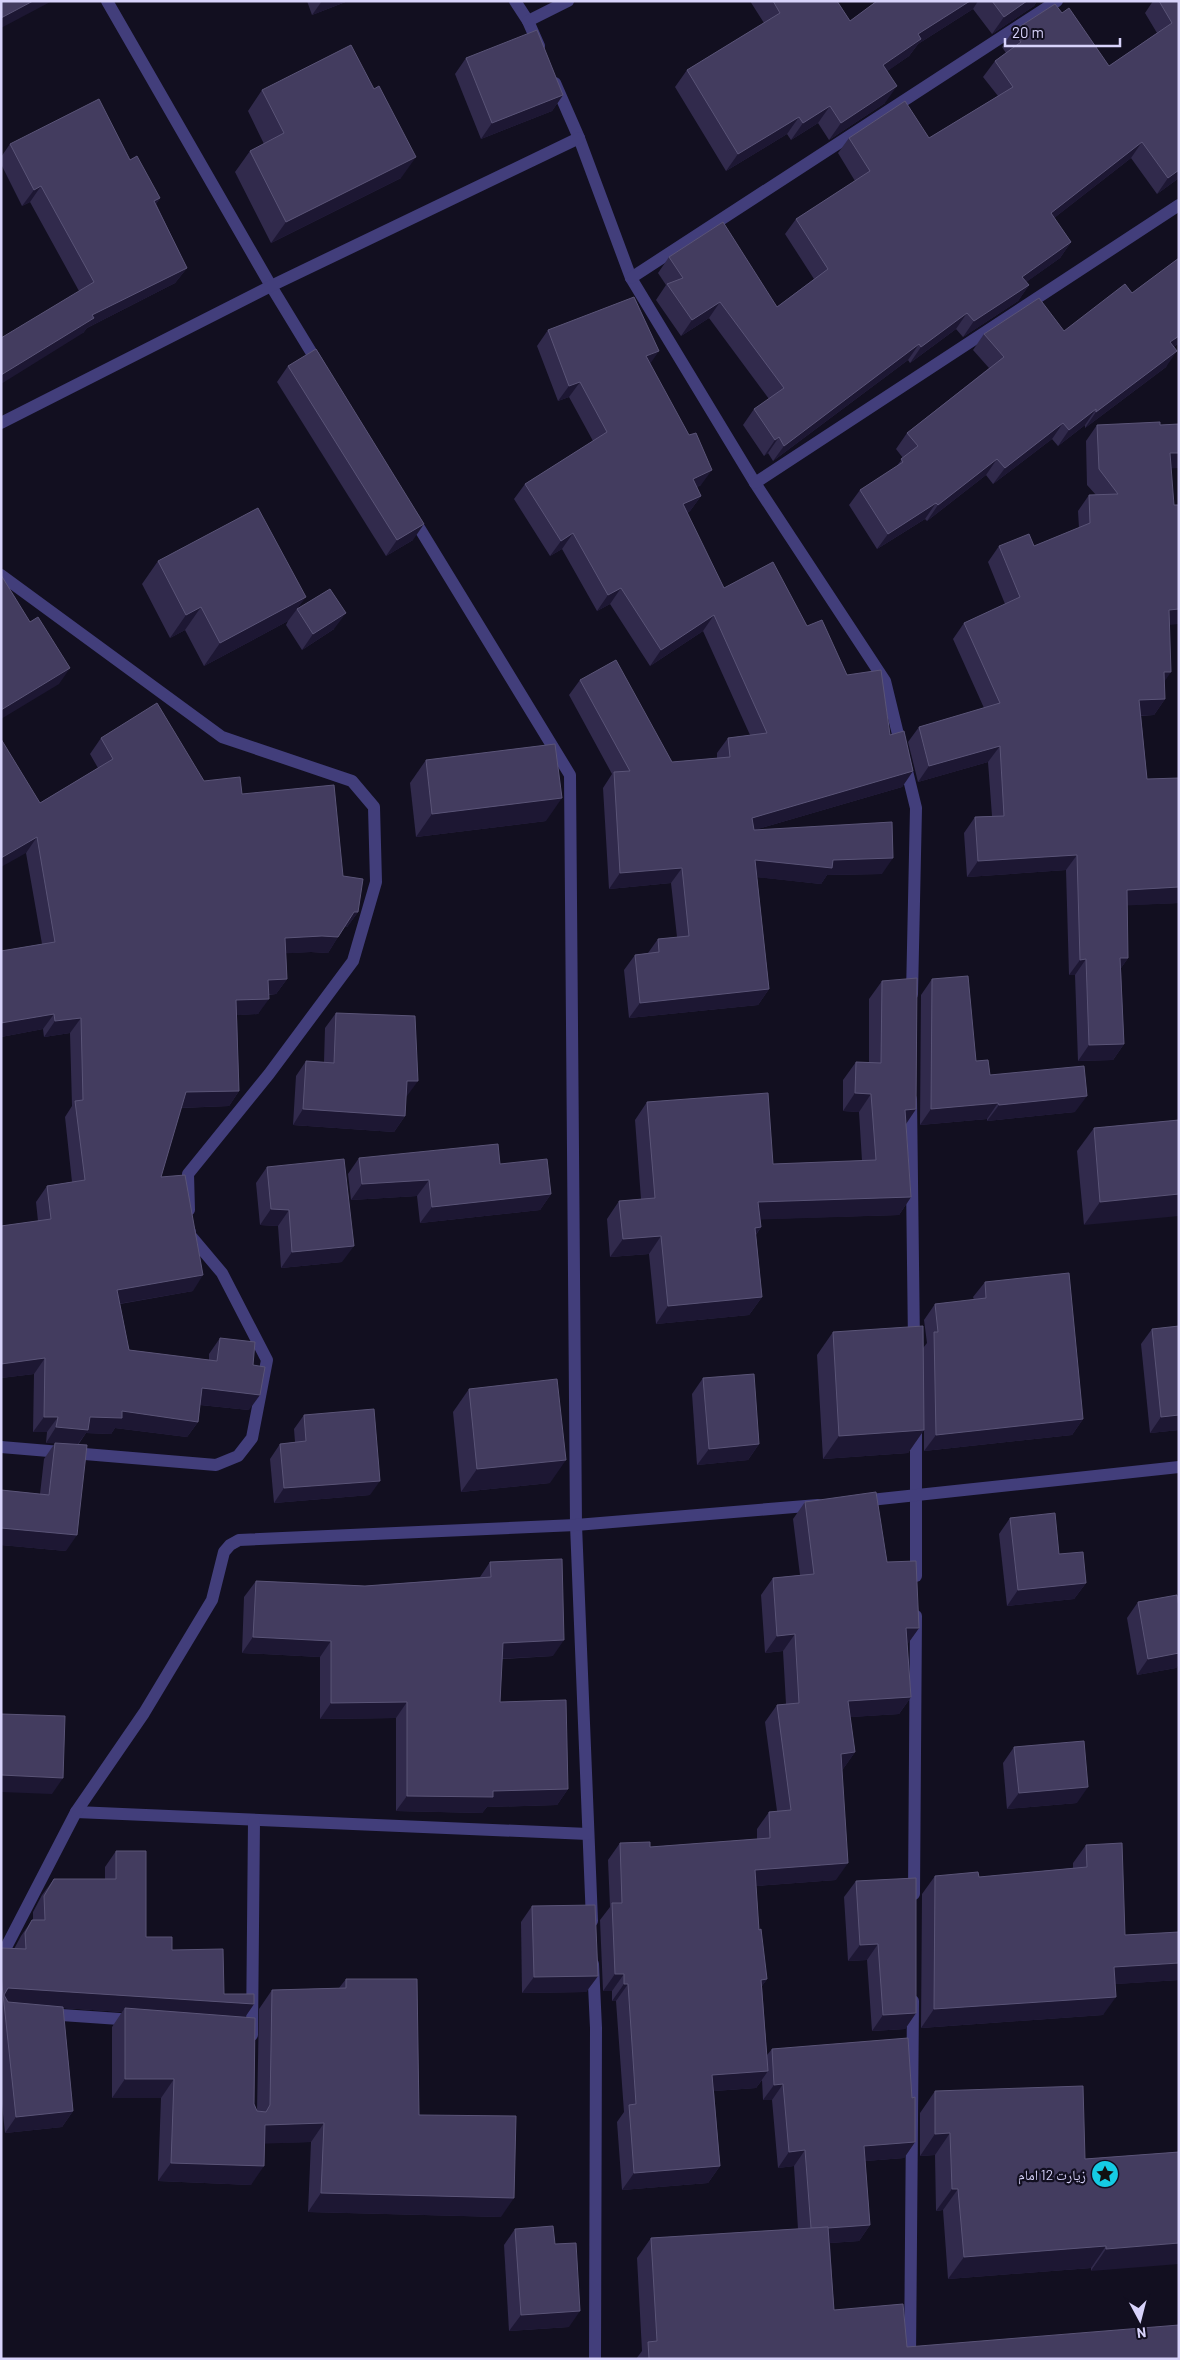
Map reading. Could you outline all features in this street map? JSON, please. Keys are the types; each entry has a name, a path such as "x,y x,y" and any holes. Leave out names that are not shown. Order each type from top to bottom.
{"street":[{"path":"107,1 271,286 328,379"},
{"path":"515,1 528,21 544,57"},
{"path":"528,21 568,1"},
{"path":"631,278 1057,1"},
{"path":"552,75 579,138 631,278 755,483 885,681 916,808 912,1003"},
{"path":"1,423 271,286 579,138"},
{"path":"755,483 1179,205"},
{"path":"405,505 570,775 576,1525 592,1931"},
{"path":"1,575 222,737 352,781 374,807 376,882 352,961 269,1074 188,1174 190,1235 222,1273 267,1360 252,1438 238,1456 216,1465 1,1447"},
{"path":"911,1091 915,1358"},
{"path":"916,1417 916,1586"},
{"path":"849,1502 1179,1467"},
{"path":"1,1957 76,1812 144,1713 212,1600 224,1552 230,1545 239,1540 576,1525 829,1504"},
{"path":"914,1905 916,1606"},
{"path":"76,1812 588,1834"},
{"path":"251,2048 247,2028 254,1820"},
{"path":"593,1950 596,2028 595,2359"},
{"path":"910,2359 913,1985"},
{"path":"30,2013 146,2021"}],"building":[{"path":"1,1 33,1 1,18"},
{"path":"773,1 837,1 850,21 877,1 970,1 918,34 921,39 883,65 897,86 841,123 830,106 803,123 799,117 738,154 687,70 780,13"},
{"path":"992,1 1027,1 1004,17"},
{"path":"1159,1 1179,1 1179,170 1168,178 1142,142 1051,213 1071,242 1022,277 1029,285 974,321 967,313 921,347 919,344 784,446 779,437 775,440 754,409 784,388 720,302 692,320 667,284 683,278 669,257 723,222 777,307 828,269 796,219 870,171 849,138 905,101 929,138 1013,87 995,61 1021,42 1013,31 1055,4 1062,13 1069,8 1109,66 1172,23"},
{"path":"537,30 563,95 492,123 466,58"},
{"path":"351,45 374,89 379,86 416,157 286,222 250,151 284,133 262,90"},
{"path":"99,99 130,160 137,156 160,198 154,201 187,268 92,315 94,318 1,375 1,338 94,282 41,186 34,190 10,144"},
{"path":"1179,258 1179,336 1170,342 1177,351 1069,430 1063,423 1005,468 997,459 938,505 936,503 888,534 860,490 903,462 901,459 918,446 907,433 1004,357 984,334 1039,298 1064,331 1125,284 1132,293"},
{"path":"634,297 659,351 646,356 689,435 696,433 712,470 693,479 701,496 683,504 724,588 773,562 807,626 822,620 847,675 881,670 890,735 904,731 913,771 752,818 754,830 892,822 893,858 833,860 832,868 755,860 769,989 640,1003 635,955 659,952 658,939 689,936 682,868 620,873 614,772 630,771 580,680 616,660 672,762 730,757 728,738 767,733 714,615 661,650 621,588 608,595 573,533 561,541 525,484 607,432 580,382 569,386 548,330"},
{"path":"316,349 424,524 397,540 288,366"},
{"path":"1160,422 1160,425 1179,424 1179,453 1170,453 1174,505 1179,505 1179,609 1169,610 1171,672 1164,672 1165,699 1139,700 1147,779 1179,778 1179,887 1127,890 1128,958 1120,958 1124,1044 1089,1045 1086,959 1080,960 1077,855 978,861 975,817 1004,816 1000,746 929,766 919,727 1000,703 964,623 1020,597 999,546 1029,534 1034,546 1090,523 1089,495 1118,494 1099,469 1097,425"},
{"path":"258,508 306,597 220,643 201,607 186,615 158,561"},
{"path":"1,575 30,622 38,617 70,668 1,710"},
{"path":"330,589 346,613 313,634 297,609"},
{"path":"157,703 204,781 240,777 242,794 334,785 343,876 363,879 358,912 354,912 338,937 285,938 287,979 268,980 269,999 236,1000 239,1091 186,1092 161,1177 185,1175 203,1275 117,1290 129,1350 217,1361 220,1338 255,1342 253,1365 265,1367 260,1395 202,1388 198,1422 122,1411 122,1418 90,1417 88,1430 56,1427 58,1417 44,1417 45,1358 1,1364 1,1226 51,1219 47,1186 85,1180 75,1101 83,1100 81,1018 55,1021 54,1014 1,1023 1,951 55,942 37,837 1,858 1,739 40,803 113,759 101,738"},
{"path":"555,744 562,798 432,814 426,760"},
{"path":"968,976 976,1061 988,1060 990,1075 1084,1066 1087,1096 999,1105 998,1103 931,1109 932,979"},
{"path":"917,978 916,1109 905,1110 911,1197 758,1202 761,1227 755,1228 762,1297 668,1306 661,1236 623,1239 619,1201 655,1198 647,1102 768,1093 773,1164 876,1160 871,1094 855,1093 856,1062 881,1063 882,981"},
{"path":"336,1013 415,1016 418,1081 407,1081 405,1116 303,1109 306,1061 334,1063"},
{"path":"1179,1120 1179,1194 1100,1202 1094,1128"},
{"path":"498,1144 500,1164 547,1159 551,1194 432,1207 429,1180 362,1184 359,1158"},
{"path":"344,1159 354,1246 292,1252 289,1210 271,1209 267,1167"},
{"path":"1069,1273 1083,1419 936,1435 934,1332 938,1332 935,1304 986,1298 985,1282"},
{"path":"923,1326 924,1430 839,1436 833,1332"},
{"path":"1179,1326 1179,1415 1161,1417 1152,1329"},
{"path":"754,1374 759,1444 709,1449 703,1378"},
{"path":"557,1379 566,1460 477,1469 469,1389"},
{"path":"374,1409 380,1481 284,1488 280,1444 306,1441 304,1415"},
{"path":"55,1443 87,1445 77,1535 1,1528 1,1490 49,1495"},
{"path":"876,1492 887,1562 916,1561 919,1628 906,1628 911,1697 848,1701 855,1752 841,1754 848,1863 755,1870 759,1930 761,1929 767,1979 761,1980 768,2071 712,2075 720,2166 634,2173 629,2105 636,2104 628,1984 624,1984 624,1974 615,1974 612,1903 622,1903 620,1843 650,1842 650,1847 770,1838 769,1812 791,1810 777,1705 799,1703 795,1634 777,1636 773,1578 814,1574 805,1502"},
{"path":"1055,1513 1059,1554 1083,1552 1086,1583 1018,1590 1010,1518"},
{"path":"562,1559 564,1640 503,1643 500,1702 566,1700 568,1789 493,1791 493,1797 407,1796 407,1702 331,1703 331,1641 253,1637 256,1581 365,1586 491,1577 490,1562"},
{"path":"1177,1595 1179,1607 1179,1653 1148,1659 1138,1602"},
{"path":"1,1714 65,1716 63,1778 1,1775"},
{"path":"1084,1741 1088,1787 1019,1793 1014,1747"},
{"path":"1122,1843 1125,1935 1179,1932 1179,1963 1114,1967 1116,1997 934,2009 935,1876 978,1872 979,1877 1087,1867 1086,1845"},
{"path":"116,1851 146,1851 146,1937 172,1937 172,1950 223,1949 224,1994 254,1994 254,2004 8,1988 4,1995 8,2002 63,2007 73,2111 16,2117 1,1975 1,1948 26,1949 25,1933 32,1920 45,1920 44,1896 54,1879 116,1879"},
{"path":"916,1878 916,2013 883,2015 878,1944 860,1945 856,1881"},
{"path":"595,1905 598,1976 534,1977 532,1906"},
{"path":"346,1979 417,1979 419,2115 516,2116 514,2198 321,2193 324,2123 265,2125 264,2166 171,2163 174,2079 125,2079 125,2008 255,2018 254,2104 257,2111 266,2112 270,2105 272,1990 346,1988"},
{"path":"908,2038 912,2098 915,2097 915,2142 864,2146 870,2225 811,2228 805,2150 789,2152 783,2084 774,2085 772,2049"},
{"path":"1083,2086 1085,2159 1179,2152 1179,2243 1106,2249 1106,2246 964,2257 958,2189 952,2189 950,2133 935,2134 935,2091"},
{"path":"553,2226 555,2244 576,2243 580,2311 521,2315 515,2229"},
{"path":"828,2227 834,2310 903,2304 907,2347 1179,2325 1179,2359 649,2359 648,2342 657,2341 651,2238"}],"place":[{"name":"زیارت 12 امام","path":"1105,2174"}]}
